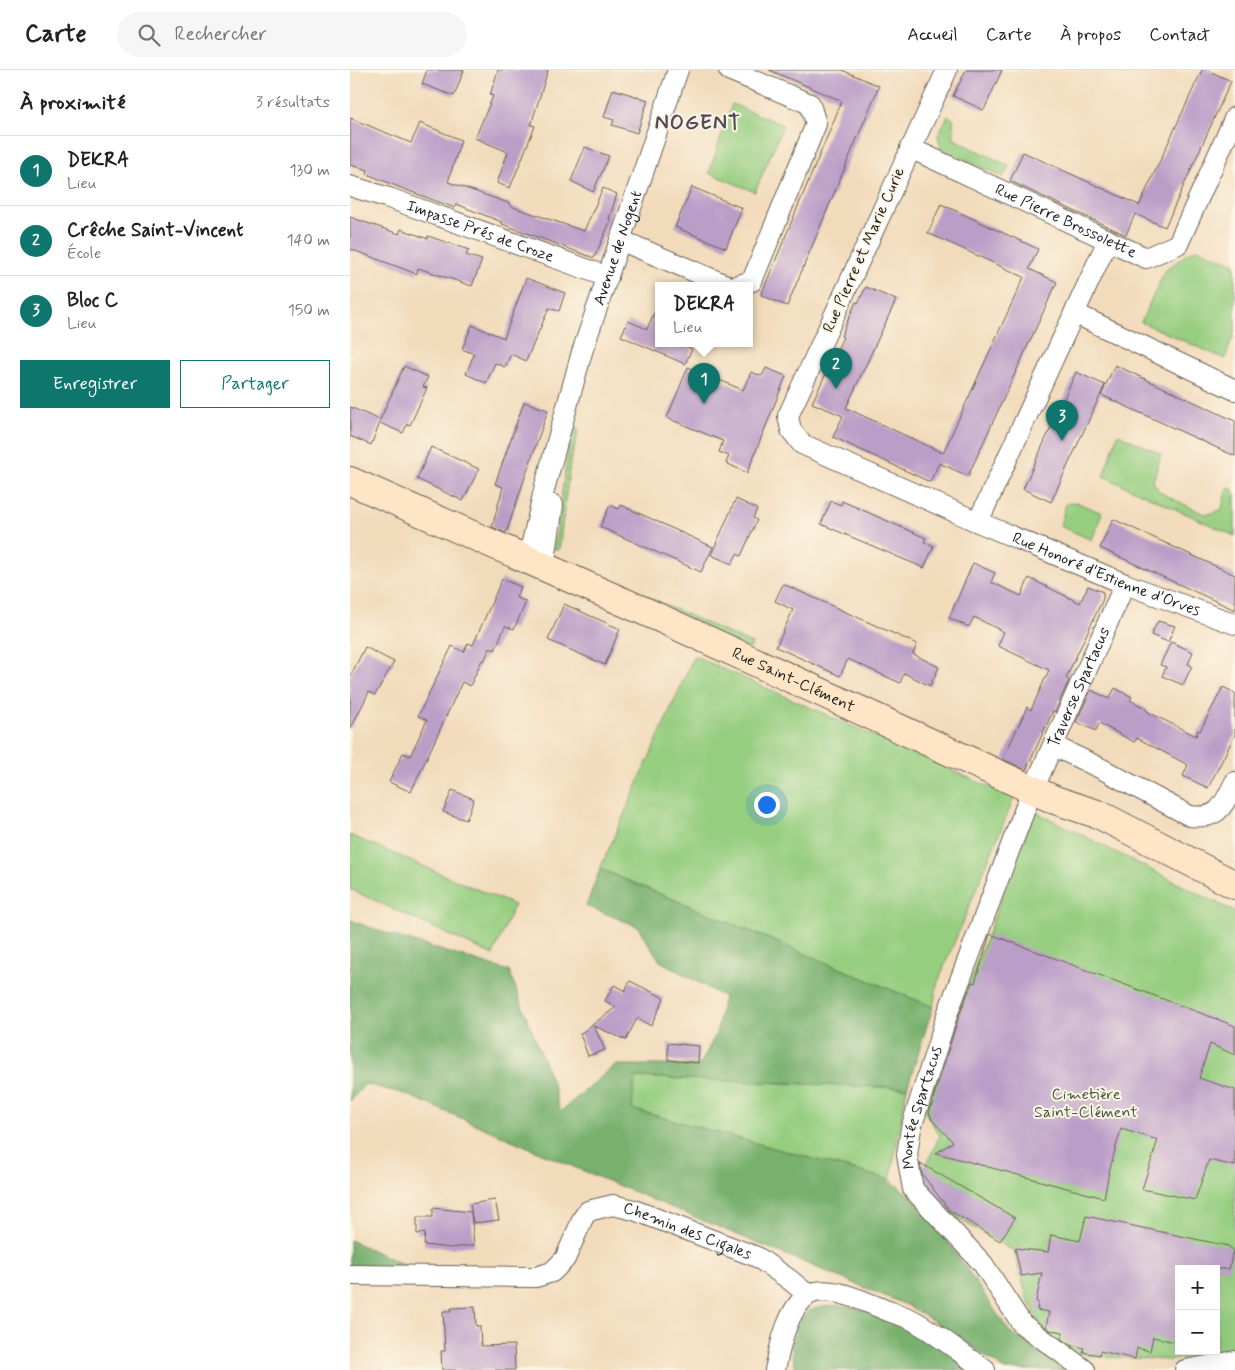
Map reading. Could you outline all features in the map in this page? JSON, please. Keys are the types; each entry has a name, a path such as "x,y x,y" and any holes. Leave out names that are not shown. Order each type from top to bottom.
{"main road":[{"name":"Rue Saint-Clément","path":"350,481 662,619 1055,800 1100,815 1235,885"}],"street":[{"name":"Avenue de Nogent","path":"536,564 545,486 582,352 678,70"},
{"path":"730,70 810,104 816,124 752,281 749,282"},
{"name":"Rue Pierre et Marie Curie","path":"946,70 788,416 791,430 802,444 978,522"},
{"name":"Rue Pierre Brossolette","path":"910,148 1146,258 1178,244 1235,117"},
{"name":"Impasse Prés de Croze","path":"350,186 389,198 608,276"},
{"path":"620,240 719,282"},
{"path":"978,522 1108,240"},
{"path":"1074,313 1235,390"},
{"name":"Rue Honoré d'Estienne d'Orves","path":"978,522 1125,584 1235,624"},
{"name":"Traverse Spartacus","path":"1033,790 1125,584"},
{"path":"1054,746 1102,769 1190,816 1205,818 1221,809 1235,782"},
{"name":"Montée Spartacus","path":"1033,790 948,1012 911,1128 907,1155 913,1189 983,1264 1022,1324 1085,1370"},
{"name":"Chemin des Cigales","path":"350,1275 536,1277 552,1272 565,1259 588,1211 614,1205 634,1210 757,1257 808,1295"},
{"path":"778,1368 789,1321 798,1304 808,1295 817,1292 831,1292 848,1296 915,1321 985,1370"},
{"path":"1184,1370 1235,1361"}],"green space":[{"path":"732,104 783,125 755,192 709,173"},
{"path":"948,116 953,119 954,139 1009,166 1003,177 941,149 938,135"},
{"path":"1197,249 1235,264 1235,330 1225,359 1141,322 1165,271 1188,253"},
{"path":"571,429 579,429 570,463 559,550 554,549"},
{"path":"1118,434 1161,454 1153,481 1159,491 1204,514 1214,513 1222,509 1227,487 1235,491 1235,536 1103,476"},
{"path":"1076,502 1102,513 1092,540 1060,526 1066,504"},
{"path":"615,582 752,644 750,649 608,584"},
{"path":"694,656 1014,798 937,984 933,1007 600,869"},
{"name":"Cimetière Saint-Clément","path":"1034,811 1235,912 1235,1349 1220,1352 1220,1265 1175,1265 1175,1355 1199,1355 1169,1360 1076,1355 1048,1338 1027,1298 1014,1251 952,1215 922,1175 940,1135 925,1112 959,1011"},
{"path":"350,835 514,905 493,955 350,889"},
{"path":"600,869 933,1007 907,1088 635,1077 632,1109 890,1180 913,1198 944,1236 1011,1334 1079,1370 1005,1370 955,1334 909,1306 574,1167 405,1094 365,1084 350,1101 350,920 388,934 509,971 553,1085 560,1112 615,1065 700,1065 716,1034 724,997 660,961 637,926 586,906"},
{"path":"635,1077 907,1088 890,1180 631,1109"},
{"path":"350,1240 418,1271 350,1267"},
{"path":"839,1305 913,1324 977,1370 798,1370 792,1348 798,1324 811,1310"}],"building":[{"path":"427,70 464,70 454,96 422,84"},
{"path":"498,70 548,70 531,125 535,126 510,188 497,183 508,152 475,138 493,96 490,95"},
{"path":"769,70 842,70 879,86 787,306 761,295 842,101"},
{"path":"966,70 1002,70 984,110 953,96"},
{"path":"1202,70 1207,70 1231,81 1165,227 1135,214 1126,235 1010,181 1023,152 1139,206"},
{"path":"613,89 648,100 637,133 612,125 614,120 604,117"},
{"path":"350,118 411,143 420,123 461,140 448,182 511,204 510,206 584,231 603,188 617,194 609,219 611,220 594,258 502,224 502,222 456,204 455,208 401,188 367,174 368,170 350,165"},
{"path":"585,147 609,156 593,192 571,181"},
{"path":"692,187 742,208 726,248 675,227"},
{"path":"941,204 1038,249 1029,269 1057,282 968,476 939,463 930,482 833,437 843,416 812,403 843,337 841,336 856,302 858,303 866,287 896,300 846,408 943,453 1024,277 928,233"},
{"path":"350,217 399,234 401,229 428,239 428,236 469,250 466,255 482,260 472,286 418,268 417,274 350,249"},
{"path":"526,278 565,293 559,311 549,308 526,361 511,354 505,367 495,363 486,383 466,374 474,354 462,349 472,325 504,338"},
{"path":"655,311 655,347 687,347 692,349 685,364 621,336 628,321 647,329"},
{"path":"1115,365 1235,421 1235,456 1101,395"},
{"path":"404,366 428,377 423,387 427,388 410,425 407,424 403,433 380,423 371,445 350,436 350,407 380,420"},
{"path":"688,367 743,390 751,372 762,376 766,368 786,376 747,473 726,463 729,456 719,452 723,441 667,418"},
{"path":"1076,372 1105,385 1051,502 1023,489"},
{"path":"524,402 548,410 506,533 492,527 503,487 495,484"},
{"path":"431,447 479,469 463,501 417,479"},
{"path":"736,499 757,509 753,518 757,520 741,556 737,554 732,564 711,555"},
{"path":"831,501 841,505 842,501 926,538 924,542 934,546 924,568 821,524"},
{"path":"610,505 619,509 621,505 713,547 701,572 600,527"},
{"path":"1113,519 1235,575 1235,610 1100,548"},
{"path":"973,563 995,573 991,582 1021,596 1029,578 1080,603 1088,586 1103,592 1103,599 1066,678 1069,680 1026,770 1003,759 1027,707 1031,710 1049,670 998,646 1004,632 974,617 969,627 949,618"},
{"path":"502,579 521,587 516,597 526,602 514,629 505,626 495,650 490,648 470,686 462,682 411,792 389,782 403,753 410,756 427,720 418,716 452,646 464,652 468,643 473,645"},
{"path":"783,584 917,644 913,654 939,667 930,686 904,673 900,683 848,659 840,676 776,647 793,610 775,601"},
{"path":"564,604 620,629 605,665 548,640"},
{"path":"1158,621 1175,626 1168,642 1151,635"},
{"path":"1171,642 1193,652 1188,664 1192,666 1183,685 1162,676 1166,667 1160,665"},
{"path":"365,647 394,662 375,695 369,692 350,730 350,677"},
{"path":"1223,687 1235,693 1235,735 1208,788 1183,776 1188,765 1137,738 1134,742 1099,723 1096,731 1076,722 1091,690 1109,699 1115,688 1132,697 1130,700 1145,708 1148,712 1196,736"},
{"path":"452,790 474,799 466,820 443,812"},
{"path":"990,934 1235,1026 1235,1055 1210,1044 1199,1078 1235,1090 1235,1166 1209,1160 1195,1200 1142,1189 1158,1140 1121,1129 1104,1198 936,1153 953,1142 932,1120 929,1111 931,1105 933,1105 932,1102 959,1016 972,982 975,983"},
{"path":"630,981 664,998 651,1026 637,1018 626,1040 594,1026 605,1050 588,1056 580,1034 616,1007 605,1001 614,985 625,991"},
{"path":"668,1043 699,1046 698,1063 668,1060"},
{"path":"920,1163 1015,1218 1000,1241 949,1210 922,1174"},
{"path":"495,1200 499,1220 473,1223 470,1204"},
{"path":"433,1208 471,1212 474,1245 451,1248 424,1245 425,1233 417,1234 417,1217 433,1217"},
{"path":"1086,1216 1228,1246 1233,1250 1229,1269 1220,1269 1220,1265 1175,1265 1175,1342 1153,1337 1150,1351 1137,1348 1135,1359 1100,1351 1099,1355 1083,1352 1084,1348 1071,1345 1062,1339 1063,1332 1050,1330 1046,1327 1049,1312 1037,1310 1038,1302 1036,1301 1042,1273 1021,1276 1015,1248 1048,1252 1051,1235 1080,1241"},
{"path":"475,1307 476,1326 480,1326 481,1346 514,1345 515,1370 442,1370 441,1351 445,1351 443,1311 451,1311 451,1308"}],"place":[{"name":"Crêche Saint-Vincent","path":"836,389"},
{"name":"DEKRA","path":"704,404"},
{"name":"Bloc C","path":"1062,441"}],"district":[{"name":"NOGENT","path":"698,123"}]}
